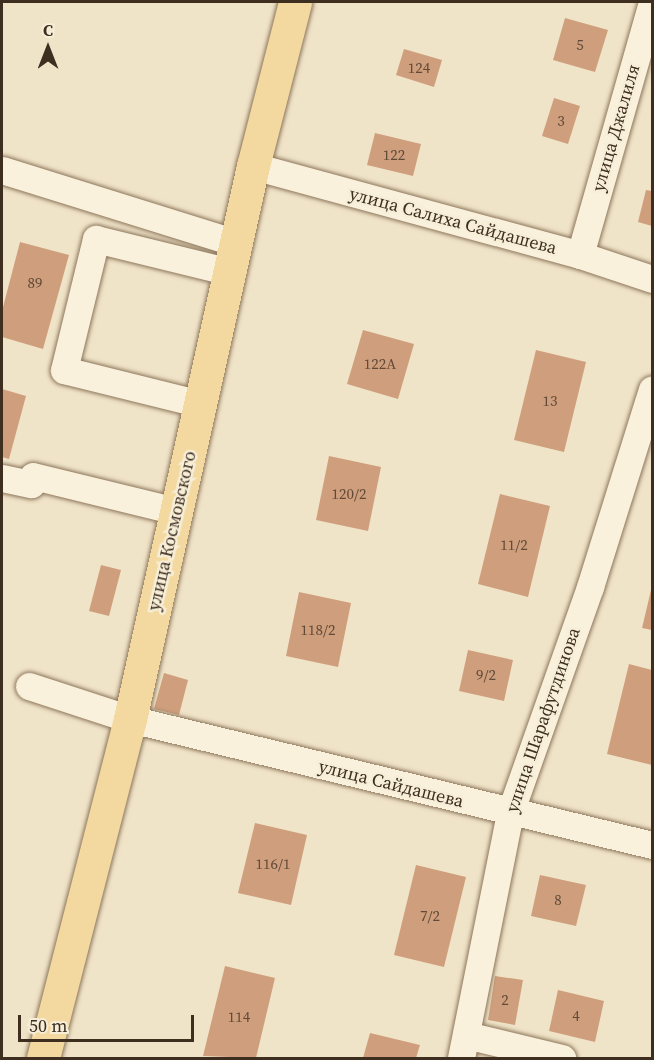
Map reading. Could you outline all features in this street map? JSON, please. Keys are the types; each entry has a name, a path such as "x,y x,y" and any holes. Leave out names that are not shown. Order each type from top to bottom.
{"main road":[{"name":"улица Космовского","path":"43,1059 130,719 253,165 295,2"}],"street":[{"name":"улица Джалиля","path":"580,255 652,2"},
{"name":"улица Салиха Сайдашева","path":"253,165 580,255 652,279"},
{"path":"2,170 233,258"},
{"path":"201,404 64,370 96,239 233,258"},
{"name":"улица Шарафутдинова","path":"463,1047 510,813 590,587 652,389"},
{"path":"2,478 31,484 33,476 177,511"},
{"name":"улица Сайдашева","path":"29,686 130,719 510,813 652,845"},
{"path":"463,1047 562,1059"}],"building":[{"path":"565,18 608,30 595,72 553,60"},
{"path":"404,49 442,60 434,87 396,75"},
{"path":"554,98 580,106 568,144 542,136"},
{"path":"375,133 421,144 413,176 367,165"},
{"path":"646,190 652,191 652,226 638,222"},
{"path":"20,242 69,255 43,349 2,337 2,311"},
{"path":"363,330 414,344 398,399 347,384"},
{"path":"536,350 586,362 564,452 514,440"},
{"path":"2,389 26,396 9,459 2,457"},
{"path":"329,456 381,467 368,531 316,520"},
{"path":"500,494 550,506 528,597 478,584"},
{"path":"101,565 121,570 109,616 89,611"},
{"path":"652,586 652,630 642,628"},
{"path":"299,592 351,603 338,667 286,656"},
{"path":"468,650 513,660 504,701 459,691"},
{"path":"629,664 652,670 652,765 607,754"},
{"path":"164,673 188,680 179,715 154,709"},
{"path":"255,823 307,835 291,905 238,893"},
{"path":"416,865 466,877 444,967 394,955"},
{"path":"540,875 586,885 576,926 531,916"},
{"path":"225,966 275,978 256,1058 203,1056"},
{"path":"495,976 523,980 515,1025 488,1020"},
{"path":"558,990 604,1001 595,1042 549,1031"},
{"path":"370,1033 420,1045 416,1058 363,1058"}]}
